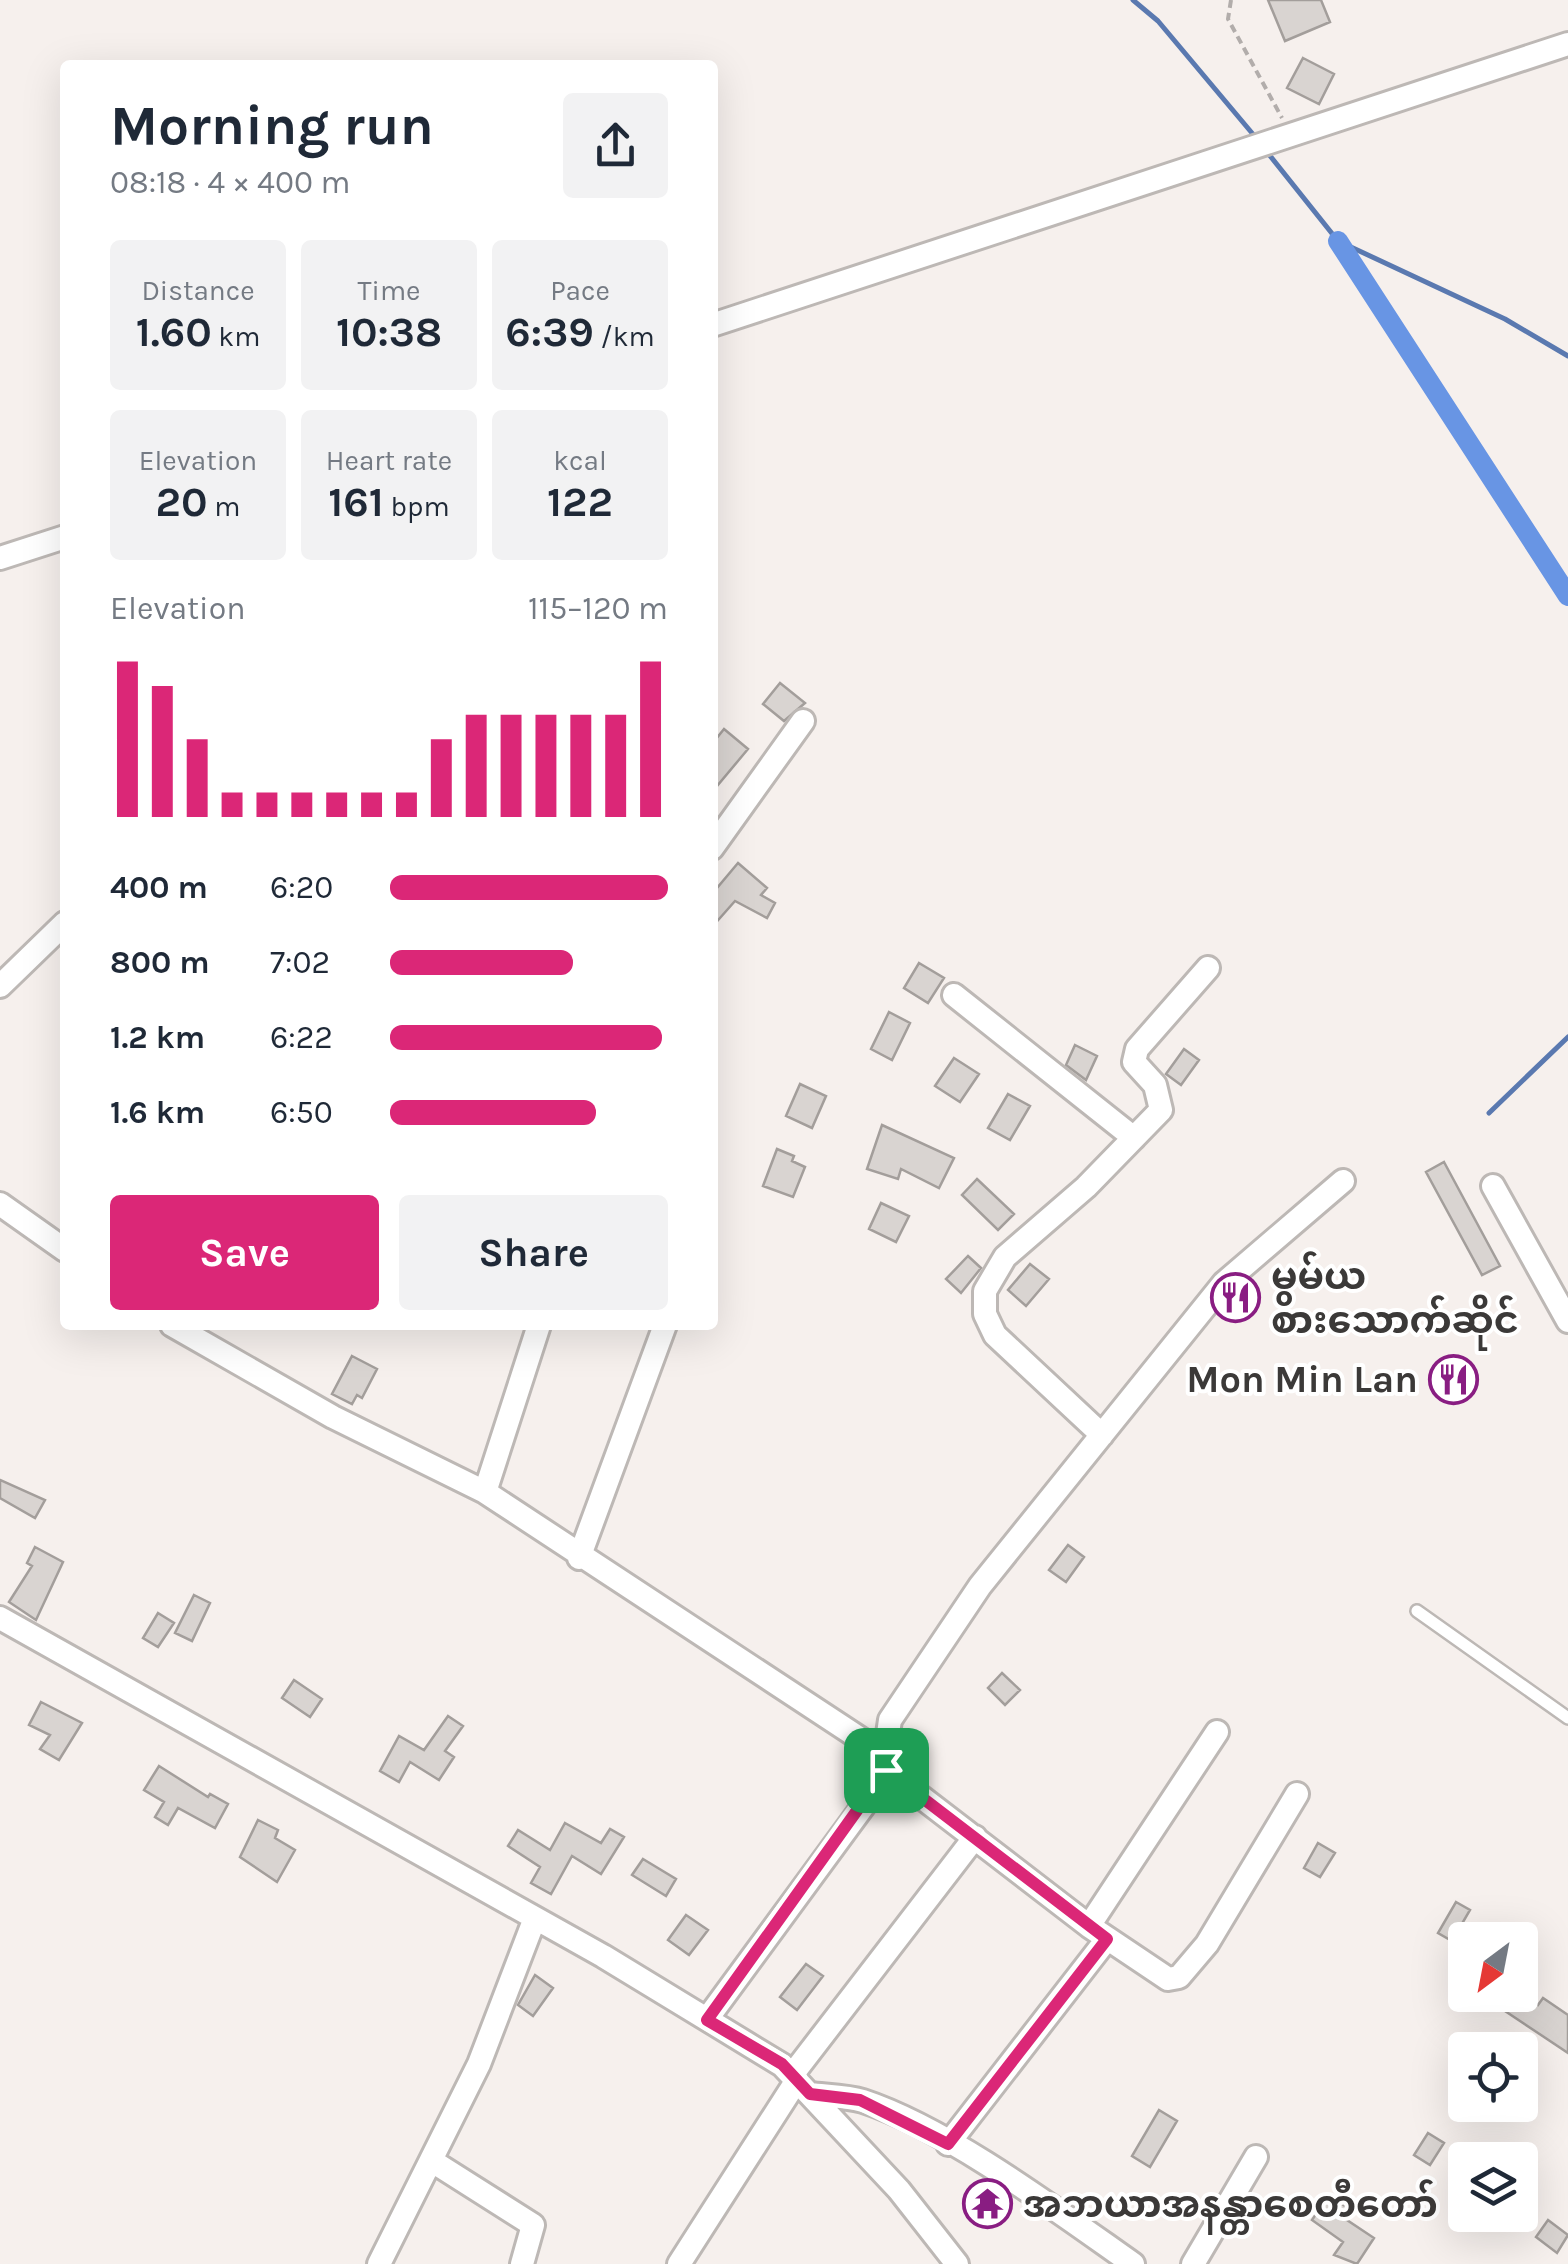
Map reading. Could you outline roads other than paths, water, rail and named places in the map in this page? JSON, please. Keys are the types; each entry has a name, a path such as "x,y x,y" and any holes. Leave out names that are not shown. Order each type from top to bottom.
{"street":[{"path":"718,322 1568,44"},
{"path":"0,558 60,539"},
{"path":"718,840 803,721"},
{"path":"0,986 60,928"},
{"path":"1102,1435 995,1335 985,1314 985,1291 1005,1258 1086,1187 1161,1110 1162,1100 1134,1062 1137,1049 1208,968"},
{"path":"954,995 1134,1138"},
{"path":"707,2020 886,1762 890,1720 980,1586 1224,1282 1343,1180"},
{"path":"1494,1186 1568,1320"},
{"path":"0,1204 60,1246"},
{"path":"188,1330 333,1417 485,1492 886,1762 1098,1932 1168,1978 1179,1977 1207,1944 1298,1794"},
{"path":"485,1492 537,1330"},
{"path":"579,1558 663,1330"},
{"path":"0,1618 535,1918 782,2064 899,2190 957,2264"},
{"path":"948,2144 1098,1932 1216,1732"},
{"path":"679,2264 799,2083 975,1837"},
{"path":"383,2263 479,2064 535,1918"},
{"path":"799,2083 860,2100 948,2144 1051,2206 1133,2264"},
{"path":"1193,2264 1256,2157"},
{"path":"432,2160 534,2225 522,2264"}],"lane":[{"path":"1417,1612 1568,1718"}],"waterway":[{"path":"1133,0 1158,21 1257,139"},
{"path":"1267,152 1338,241 1505,319 1568,356"},
{"path":"1338,241 1568,596"},
{"path":"1489,1113 1568,1037"}],"place":[{"name":"မွမ်ယ စားသောက်ဆိုင်","path":"1236,1298"},
{"name":"Mon Min Lan","path":"1453,1379"},
{"name":"အဘယာအနန္တာစေတီတော်","path":"988,2204"}]}
